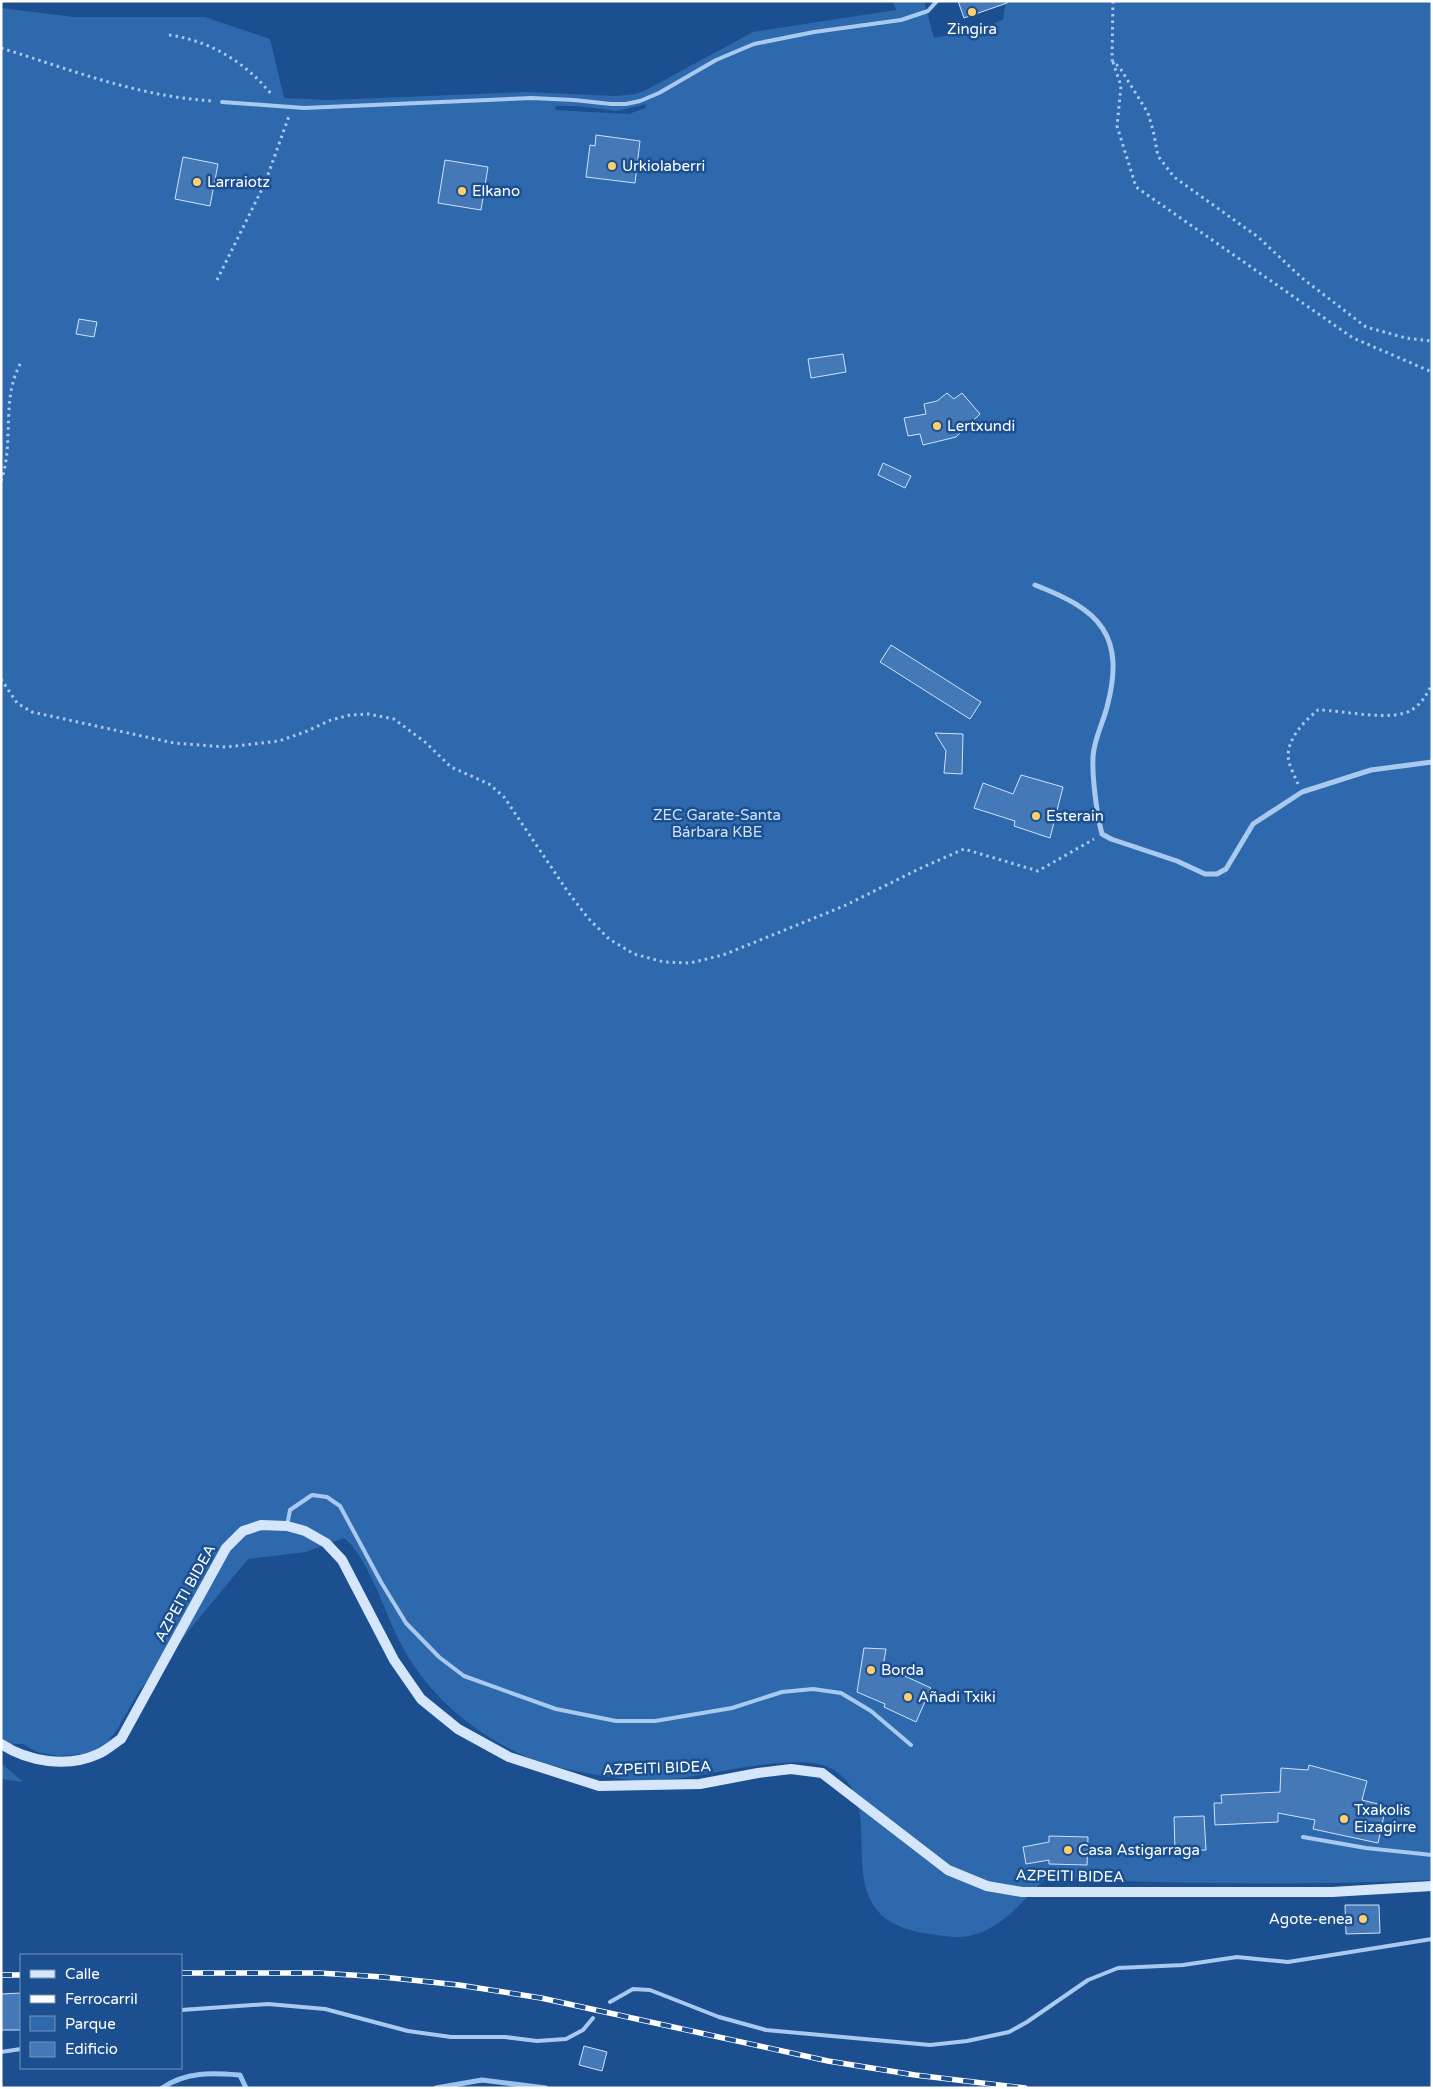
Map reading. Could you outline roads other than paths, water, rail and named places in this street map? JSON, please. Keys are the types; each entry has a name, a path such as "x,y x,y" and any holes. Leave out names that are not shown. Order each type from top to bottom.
{"main road":[{"name":"AZPEITI BIDEA","path":"1,1744 30,1758 54,1762 76,1761 99,1754 121,1740 226,1548 243,1531 261,1525 287,1526 306,1531 326,1543 342,1560 394,1660 421,1699 458,1729 509,1757 599,1786 700,1784 758,1772 790,1769 822,1773 948,1870 987,1886 1022,1892 1332,1892 1432,1886"}],"street":[{"path":"1035,585 1057,593 1090,612 1104,630 1112,649 1113,674 1111,690 1093,757 1099,822 1102,834 1111,840 1129,844 1177,861 1205,874 1217,874 1226,869 1253,824 1302,792 1371,770 1432,762"}],"lane":[{"path":"222,102 292,108 330,108 531,98 626,104 659,93 716,60 747,46 814,32 901,20 928,11 937,1"},
{"path":"287,1526 290,1510 312,1494 327,1496 340,1506 381,1582 406,1623 439,1657 464,1676 556,1709 616,1720 655,1721 732,1708 782,1692 813,1689 841,1693 871,1711 911,1745"},
{"path":"1303,1837 1366,1848 1432,1855"},
{"path":"610,2002 633,1989 650,1990 719,2018 766,2030 930,2045 966,2041 1008,2032 1088,1980 1118,1968 1183,1965 1237,1958 1288,1962 1432,1939"},
{"path":"182,2010 268,2004 325,2009 408,2031 451,2037 505,2037 537,2041 566,2039 583,2030 593,2018"},
{"path":"1,2052 20,2049"}],"waterway":[{"path":"162,2088 171,2082 200,2074 240,2075 246,2088"},
{"path":"436,2088 482,2080 546,2088"}],"railway":[{"path":"182,1973 319,1973 459,1985 541,1998 828,2061 915,2075 1025,2088"},
{"path":"1,1975 20,1975"}],"place":[{"name":"Zingira","path":"972,12"},
{"name":"Urkiolaberri","path":"612,166"},
{"name":"Larraiotz","path":"197,182"},
{"name":"Elkano","path":"462,191"},
{"name":"Lertxundi","path":"937,426"},
{"name":"Esterain","path":"1036,816"},
{"name":"Borda","path":"871,1670"},
{"name":"Añadi Txiki","path":"908,1697"},
{"name":"Txakolis Eizagirre","path":"1344,1819"},
{"name":"Casa Astigarraga","path":"1068,1850"},
{"name":"Agote-enea","path":"1363,1919"}],"park label":[{"name":"ZEC Garate-Santa Bárbara KBE","path":"717,824"}]}
